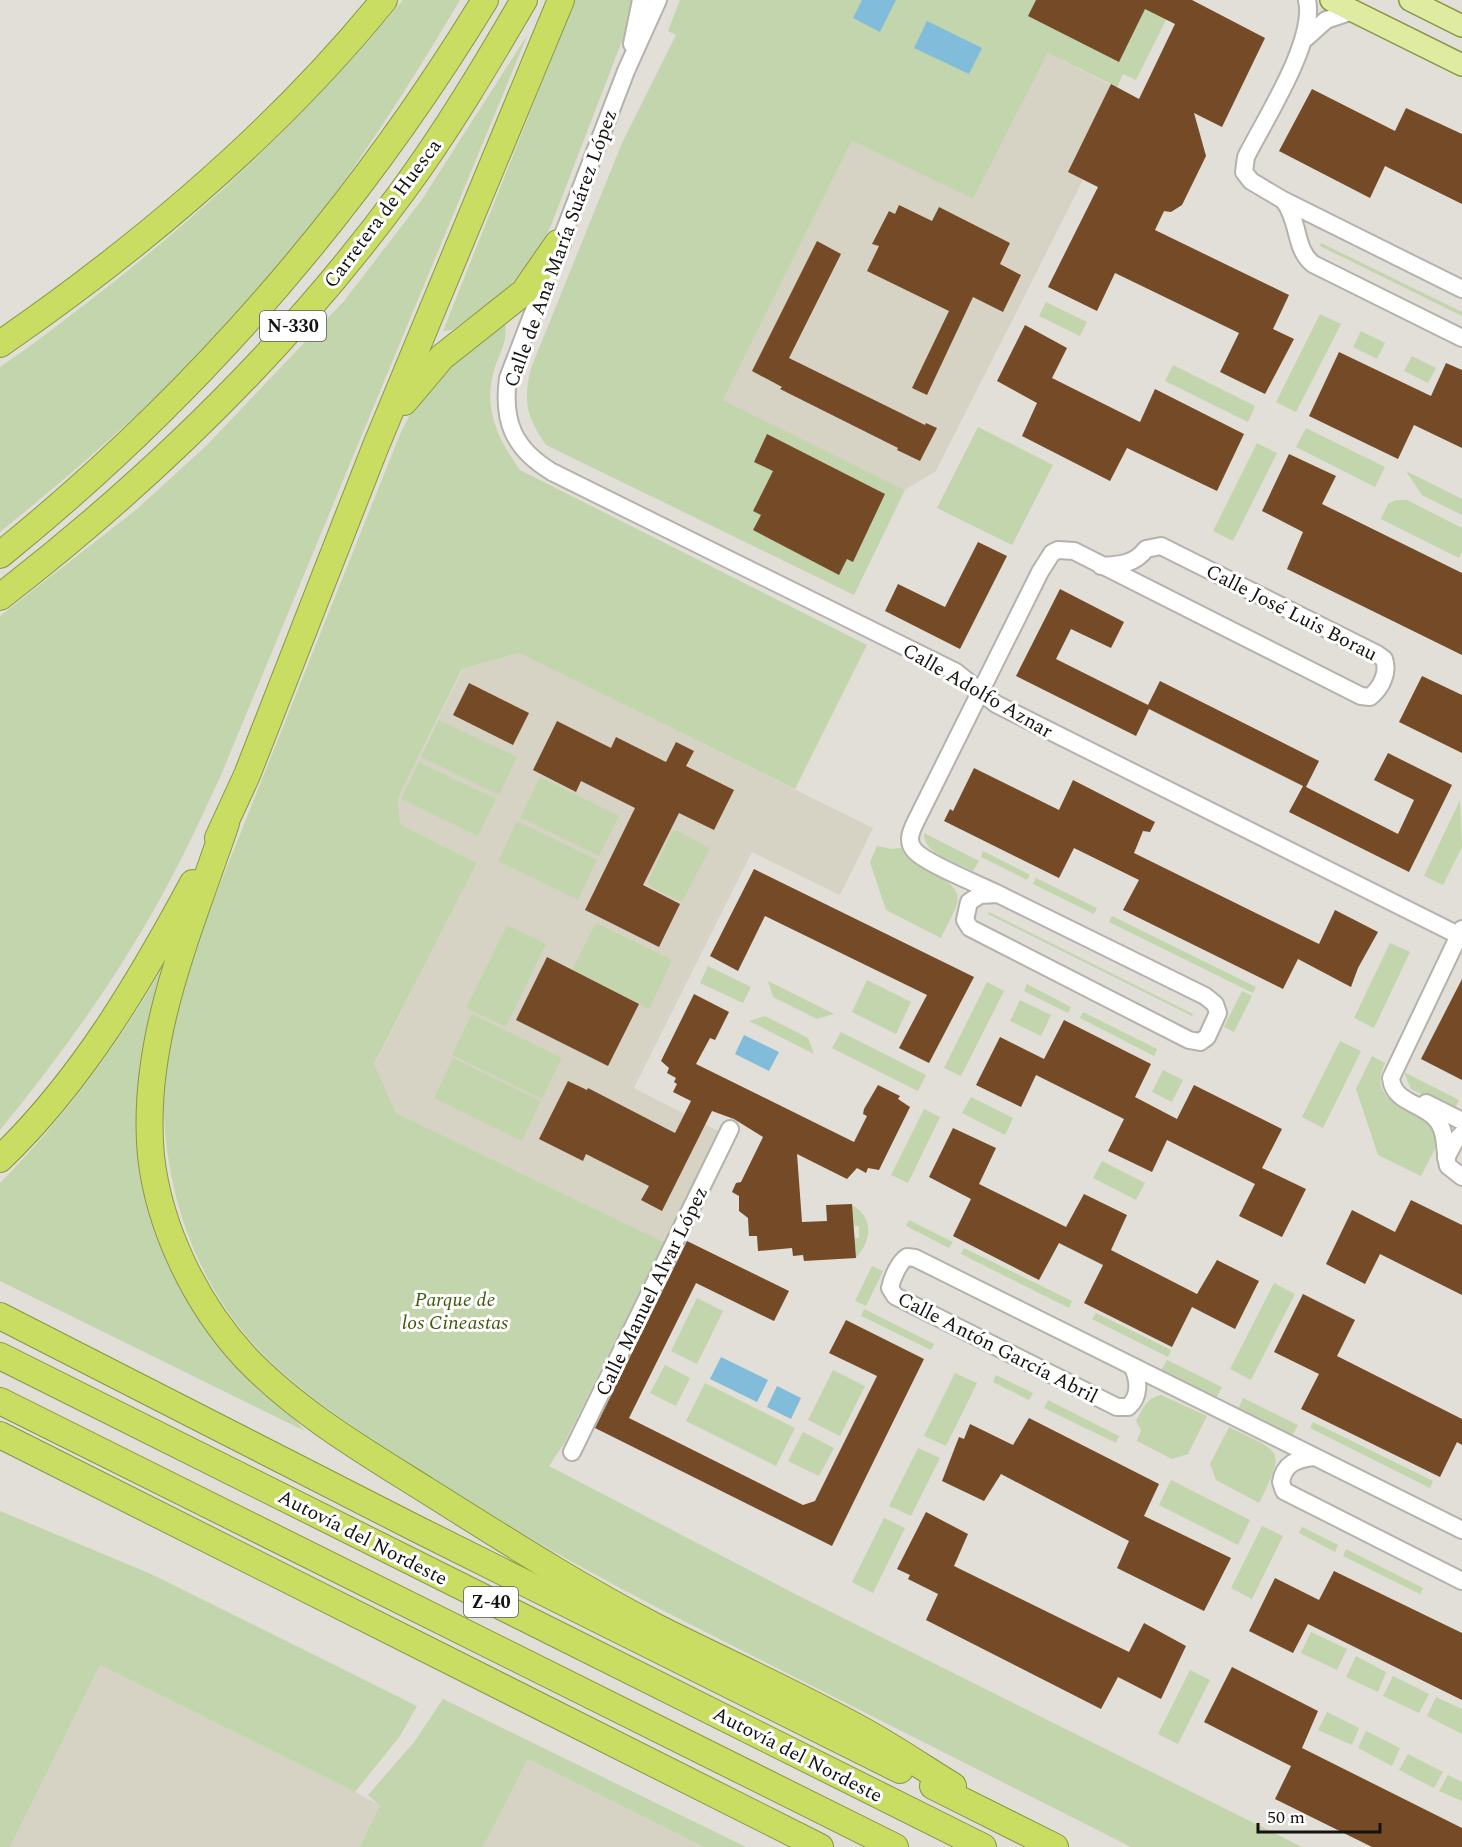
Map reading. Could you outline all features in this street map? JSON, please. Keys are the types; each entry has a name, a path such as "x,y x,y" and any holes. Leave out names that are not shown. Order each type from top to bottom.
{"highway":[{"path":"0,344 102,271 243,152 345,48 384,0"},
{"name":"Carretera de Huesca","path":"0,555 112,458 184,390 251,318 304,257 375,165 419,105 485,0"},
{"name":"Carretera de Huesca","path":"0,597 162,460 224,400 289,331 348,263 403,191 459,108 524,0"},
{"path":"561,0 375,448 226,823 172,980 152,1072 149,1112 152,1157 159,1200 173,1241 193,1283 217,1321 244,1356 275,1386 315,1417 376,1459 530,1555 653,1625 875,1737 953,1786"},
{"path":"375,448 418,383 450,350 524,291 558,243"},
{"path":"0,1159 51,1105 119,1012 150,962 226,823"},
{"path":"0,1316 415,1528 1055,1847"},
{"name":"Autovía del Nordeste","path":"0,1356 983,1847"},
{"name":"Autovía del Nordeste","path":"0,1401 895,1847"},
{"path":"189,1411 419,1521 1076,1847"},
{"path":"0,1435 820,1847"},
{"path":"0,1452 144,1507"}],"main road":[{"path":"1331,0 1462,65"},
{"path":"1410,0 1462,26"}],"street":[{"name":"Calle de Ana María Suárez López","path":"626,71 641,0"},
{"name":"Calle de Ana María Suárez López","path":"529,456 516,441 509,420 505,400 508,378 626,71 658,0"},
{"path":"1307,0 1309,15 1306,38 1244,162 1244,172 1251,181 1283,200 1462,289"},
{"path":"1306,38 1326,20 1353,11"},
{"path":"1283,200 1294,217 1302,254 1313,264 1462,338"},
{"path":"1300,241 1306,229 1314,224 1331,223"},
{"name":"Calle Adolfo Aznar","path":"529,456 562,478 956,672 996,705 1461,934"},
{"name":"Calle José Luis Borau","path":"969,902 965,920 970,928 1189,1040 1200,1042 1207,1037 1218,1013 1211,1000 953,872 914,850 910,835 1052,553 1065,549 1361,696 1370,697 1377,691 1384,676 1384,659 1377,654 1172,550 1155,545 1146,549 1141,556 1118,565 1101,566"},
{"path":"1141,556 1140,568 1143,580 1153,593"},
{"path":"953,872 969,902 980,895 998,894"},
{"path":"1461,934 1391,1078 1400,1096 1437,1119 1442,1129 1446,1159 1451,1170 1462,1177"},
{"path":"1393,1086 1462,1121"},
{"name":"Calle Manuel Alvar López","path":"572,1452 730,1129"},
{"path":"1446,1159 1455,1141 1462,1134"},
{"name":"Calle Antón García Abril","path":"1174,1389 1155,1389 1137,1395 1128,1407 1110,1405 895,1296 890,1288 891,1283 903,1260 911,1257 1462,1530"},
{"path":"1133,1368 1137,1379 1137,1395"},
{"path":"1276,1438 1286,1467 1281,1482 1284,1491 1462,1581"},
{"path":"1286,1467 1296,1461 1314,1456"}],"shaded area":[{"path":"1048,53 1199,130 1206,156 1182,205 1162,214 1155,214 1083,180 936,471 905,490 723,400 852,141 973,199"},
{"path":"519,653 873,828 840,895 752,852 634,1088 720,1132 664,1242 396,1113 374,1065 477,863 400,824 398,798 463,669"},
{"path":"100,1665 355,1792 458,1847 10,1847"},
{"path":"528,1759 704,1847 483,1847"}],"green space":[{"path":"403,0 460,0 408,86 352,170 291,252 225,328 171,382 59,484 0,532 0,367 131,268 214,197 293,122 368,42"},
{"path":"575,0 633,0 625,33 550,228 531,261 509,286 452,330 443,331"},
{"path":"680,0 1176,0 1136,80 1123,74 1117,87 1048,53 973,199 852,141 723,400 905,490 854,595 546,445 530,417 527,390 531,368 622,143 676,35 668,31"},
{"path":"528,34 221,775 195,832 159,900 118,969 73,1035 0,1130 0,616 137,509 207,445 344,301 421,201"},
{"path":"1321,243 1462,312 1462,316 1320,246"},
{"path":"1046,302 1087,322 1080,336 1039,316"},
{"path":"1320,314 1341,324 1296,412 1276,402"},
{"name":"Parque de los Cineastas","path":"504,319 505,338 491,382 491,409 499,434 520,470 867,645 795,789 519,653 462,669 398,798 400,824 477,863 374,1064 396,1113 664,1242 565,1442 549,1466 799,1596 1302,1847 1131,1847 630,1594 476,1506 377,1443 320,1403 267,1358 240,1328 217,1295 199,1260 184,1222 173,1183 166,1144 164,1104 166,1053 182,979 401,432 418,399 436,375"},
{"path":"1361,331 1385,343 1377,359 1353,347"},
{"path":"1412,356 1436,368 1428,383 1404,371"},
{"path":"1173,365 1255,406 1248,422 1165,381"},
{"path":"978,427 1053,465 1012,545 937,508"},
{"path":"1306,428 1385,467 1375,487 1296,447"},
{"path":"1257,443 1277,453 1233,541 1213,531"},
{"path":"1406,471 1462,499 1462,515 1422,495"},
{"path":"1396,500 1407,500 1462,528 1462,552 1459,558 1381,519 1388,504"},
{"path":"439,720 517,757 499,795 421,757"},
{"path":"419,762 496,799 478,836 401,799"},
{"path":"540,777 619,816 599,856 520,817"},
{"path":"1460,800 1462,847 1443,885 1424,876"},
{"path":"517,821 597,860 578,900 498,861"},
{"path":"676,830 710,848 682,902 653,888 648,882 672,832"},
{"path":"924,833 979,861 973,871 935,852 929,847"},
{"path":"877,846 891,849 901,848 916,864 953,887 957,895 957,904 941,938 886,910 870,862"},
{"path":"983,851 1030,875 1027,880 981,857"},
{"path":"1036,878 1097,908 1094,914 1033,884"},
{"path":"989,912 1193,1014 1192,1016 988,914"},
{"path":"1112,916 1256,987 1253,993 1109,922"},
{"path":"596,923 672,960 649,1009 572,970"},
{"path":"507,925 546,944 506,1027 466,1008"},
{"path":"1390,943 1410,952 1374,1028 1354,1018"},
{"path":"708,966 751,987 743,1003 700,983"},
{"path":"162,968 167,971 149,1204 165,1255 190,1303 305,1431 0,1281 0,1183 46,1133 88,1081 127,1026"},
{"path":"867,980 911,1002 896,1034 852,1012"},
{"path":"768,981 834,1014 817,1019 773,997"},
{"path":"987,982 1004,991 961,1076 944,1068"},
{"path":"1027,984 1071,1007 1068,1013 1024,991"},
{"path":"1242,991 1252,996 1234,1032 1224,1027"},
{"path":"1020,1000 1051,1015 1041,1036 1010,1021"},
{"path":"1083,1012 1157,1049 1154,1056 1080,1018"},
{"path":"472,1014 562,1058 542,1099 452,1055"},
{"path":"765,1016 808,1038 814,1054 749,1021"},
{"path":"841,1032 926,1075 918,1091 832,1048"},
{"path":"1340,1041 1361,1051 1323,1128 1302,1117"},
{"path":"1372,1056 1385,1063 1381,1076 1381,1087 1386,1095 1403,1108 1433,1124 1438,1143 1421,1176 1378,1155 1356,1089"},
{"path":"453,1058 541,1101 522,1141 434,1098"},
{"path":"1163,1070 1183,1080 1172,1102 1152,1092"},
{"path":"1404,1072 1459,1100 1454,1111 1411,1089"},
{"path":"971,1097 1013,1118 1005,1135 962,1113"},
{"path":"924,1109 940,1117 908,1183 891,1175"},
{"path":"1102,1161 1145,1183 1136,1200 1093,1178"},
{"path":"852,1205 864,1216 868,1230 865,1244 856,1258 854,1238 859,1238 859,1226 854,1226"},
{"path":"909,1220 953,1242 949,1248 906,1226"},
{"path":"964,1248 1072,1301 1069,1308 961,1254"},
{"path":"872,1266 883,1271 866,1306 855,1301"},
{"path":"1274,1283 1295,1294 1251,1380 1230,1369"},
{"path":"697,1298 723,1311 697,1364 671,1351"},
{"path":"864,1309 934,1344 931,1350 861,1316"},
{"path":"1096,1313 1171,1350 1168,1357 1092,1319"},
{"path":"1167,1360 1222,1387 1216,1398 1161,1371"},
{"path":"665,1365 690,1378 676,1406 650,1393"},
{"path":"833,1370 865,1386 840,1436 808,1420"},
{"path":"955,1373 977,1383 946,1446 924,1436"},
{"path":"996,1375 1033,1393 1029,1400 993,1382"},
{"path":"705,1383 795,1428 776,1466 686,1421"},
{"path":"1161,1395 1207,1416 1188,1454 1172,1459 1137,1441 1141,1430 1136,1421 1148,1401"},
{"path":"1243,1398 1298,1425 1292,1436 1238,1409"},
{"path":"1048,1400 1119,1436 1116,1443 1044,1408"},
{"path":"1313,1422 1433,1481 1430,1488 1310,1428"},
{"path":"1229,1427 1260,1442 1274,1454 1276,1461 1273,1471 1259,1503 1216,1480 1210,1464"},
{"path":"803,1432 834,1448 819,1476 788,1461"},
{"path":"918,1448 940,1458 911,1516 889,1506"},
{"path":"1171,1480 1250,1520 1238,1545 1159,1505"},
{"path":"0,1511 151,1574 417,1706 400,1736 355,1792 100,1665 10,1847 0,1847"},
{"path":"884,1518 905,1528 873,1593 852,1582"},
{"path":"1262,1526 1283,1536 1252,1599 1231,1588"},
{"path":"1302,1527 1338,1545 1335,1552 1299,1533"},
{"path":"1346,1549 1423,1588 1420,1594 1343,1556"},
{"path":"1311,1632 1347,1649 1337,1670 1301,1653"},
{"path":"1356,1656 1386,1672 1378,1692 1346,1677"},
{"path":"1190,1670 1210,1680 1178,1744 1158,1734"},
{"path":"1393,1676 1429,1694 1419,1713 1383,1696"},
{"path":"1436,1697 1462,1709 1462,1734 1427,1716"},
{"path":"443,1699 746,1847 704,1847 528,1759 483,1847 360,1847 380,1806 368,1795 415,1741"},
{"path":"1327,1712 1359,1728 1352,1745 1318,1730"},
{"path":"1366,1731 1400,1748 1392,1766 1358,1748"},
{"path":"1408,1754 1443,1772 1434,1788 1399,1770"},
{"path":"1448,1775 1462,1782 1462,1801 1439,1791"}],"water":[{"path":"862,0 896,0 880,32 853,18"},
{"path":"927,21 982,48 969,74 914,48"},
{"path":"744,1035 779,1052 769,1071 735,1054"},
{"path":"721,1357 768,1380 757,1402 710,1379"},
{"path":"777,1386 801,1398 791,1419 767,1407"}],"building":[{"path":"1036,0 1192,0 1265,38 1222,127 1194,113 1206,156 1182,205 1171,212 1164,211 1155,230 1289,295 1273,329 1294,339 1265,394 1220,372 1239,333 1115,273 1097,311 1048,287 1098,187 1068,172 1111,84 1139,99 1175,24 1145,9 1119,62 1028,16"},
{"path":"1312,89 1395,131 1406,108 1462,134 1462,204 1385,166 1370,198 1279,151"},
{"path":"899,205 932,221 939,207 1010,243 1000,264 1021,275 1003,312 973,297 927,395 912,388 949,311 867,271 879,246 872,244 889,211 895,214"},
{"path":"817,241 841,254 789,358 925,425 926,423 937,428 920,461 780,389 782,387 752,371"},
{"path":"1025,325 1067,348 1052,378 1140,422 1155,389 1244,434 1217,491 1127,448 1110,481 1022,436 1037,403 997,381"},
{"path":"1339,352 1431,396 1446,363 1462,370 1462,448 1414,425 1398,459 1309,416"},
{"path":"767,434 885,494 853,562 847,559 839,575 753,530 761,515 753,511 773,471 754,462"},
{"path":"1289,454 1336,476 1322,504 1462,573 1462,655 1287,569 1303,532 1262,511"},
{"path":"978,542 1007,556 960,649 885,611 898,584 945,607"},
{"path":"1060,589 1124,622 1111,648 1071,629 1056,659 1148,705 1160,681 1319,761 1306,787 1398,834 1414,800 1374,780 1388,753 1452,785 1409,872 1289,812 1303,786 1149,709 1136,736 1016,676"},
{"path":"1422,676 1462,695 1462,753 1399,722"},
{"path":"469,683 529,713 513,745 453,715"},
{"path":"557,721 611,748 616,737 666,762 676,742 694,751 686,766 734,790 714,830 679,813 643,885 680,904 659,947 585,910 635,808 581,781 576,792 533,770"},
{"path":"974,768 1059,810 1073,780 1155,822 1150,832 1143,831 1134,853 1319,944 1335,910 1378,932 1358,968 1351,987 1298,959 1283,989 1123,910 1139,880 1074,848 1059,878 944,821 950,809 953,811"},
{"path":"754,869 974,977 929,1063 899,1048 927,995 765,916 738,971 710,956"},
{"path":"547,957 639,1004 608,1066 516,1020"},
{"path":"1462,979 1462,1080 1421,1059"},
{"path":"694,994 729,1012 715,1040 710,1038 696,1064 854,1142 867,1116 863,1114 864,1109 878,1085 900,1096 898,1099 910,1107 879,1170 868,1168 866,1173 857,1168 847,1179 797,1154 802,1222 827,1221 826,1205 852,1204 856,1258 804,1261 803,1255 793,1256 792,1248 758,1251 757,1236 749,1236 748,1218 739,1211 739,1196 732,1192 736,1183 741,1182 763,1137 734,1119 712,1111 662,1211 641,1200 649,1186 586,1154 583,1161 539,1139 568,1081 587,1090 588,1088 675,1133 691,1101 673,1092 677,1084 674,1082 676,1078 667,1073 669,1068 661,1061"},
{"path":"1064,1020 1151,1064 1135,1097 1177,1119 1194,1085 1282,1129 1262,1168 1306,1189 1282,1237 1239,1216 1255,1184 1167,1140 1152,1172 1108,1151 1124,1119 1036,1075 1021,1107 976,1085 1000,1037 1044,1059"},
{"path":"953,1128 996,1148 979,1184 1066,1227 1084,1194 1127,1215 1111,1250 1197,1294 1217,1260 1259,1281 1235,1329 1192,1307 1172,1347 1084,1303 1103,1265 1059,1243 1039,1280 953,1236 971,1199 929,1177"},
{"path":"1411,1200 1462,1225 1462,1295 1380,1254 1365,1284 1326,1264 1352,1210 1395,1232"},
{"path":"687,1241 789,1291 774,1321 696,1283 629,1418 803,1505 815,1501 877,1376 829,1353 846,1320 924,1359 832,1546 595,1428"},
{"path":"1303,1294 1355,1320 1337,1356 1462,1419 1462,1445 1457,1442 1440,1477 1301,1409 1319,1374 1274,1352"},
{"path":"1029,1418 1159,1484 1144,1516 1231,1558 1204,1611 1117,1568 1129,1541 1001,1474 984,1501 942,1481 959,1437 964,1439 970,1424 1013,1445"},
{"path":"926,1512 968,1534 954,1566 1129,1652 1144,1623 1186,1646 1161,1699 1118,1677 1101,1709 926,1620 938,1594 908,1579 910,1575 897,1569"},
{"path":"1334,1571 1462,1633 1462,1700 1308,1624 1293,1653 1249,1631 1275,1578 1319,1600"},
{"path":"1232,1667 1318,1711 1302,1748 1462,1828 1462,1847 1372,1847 1275,1799 1291,1766 1204,1722"}]}
